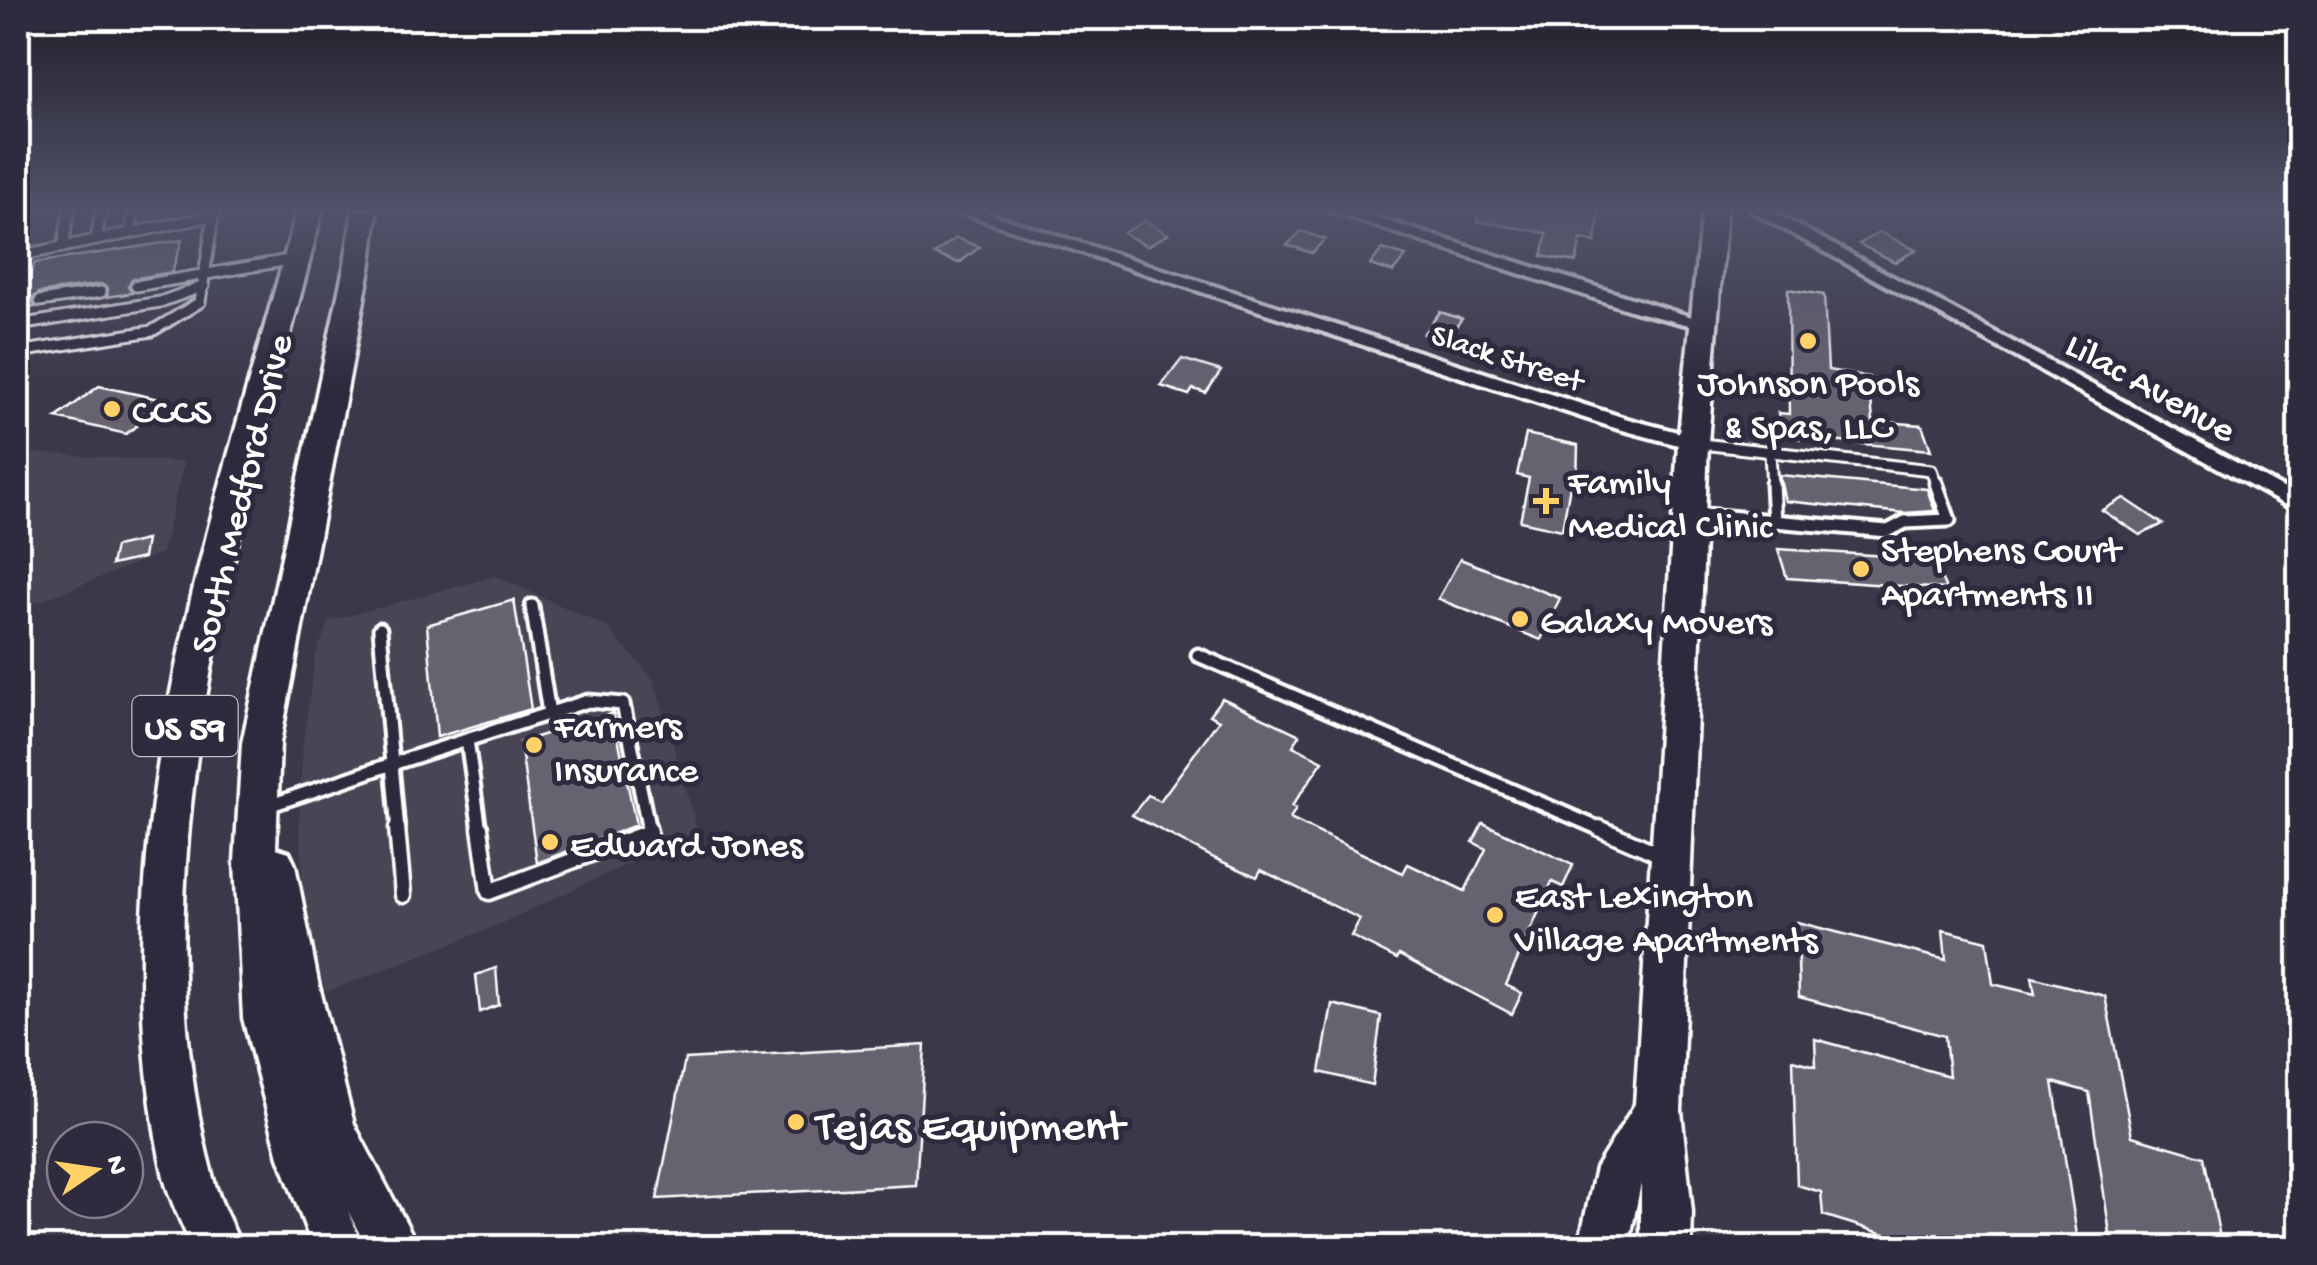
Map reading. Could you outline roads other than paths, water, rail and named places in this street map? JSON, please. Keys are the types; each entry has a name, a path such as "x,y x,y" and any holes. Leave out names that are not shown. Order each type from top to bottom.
{"main road":[{"name":"South Medford Drive","path":"217,1248 189,1180 163,1024 168,827 205,611 296,270"},
{"name":"South Medford Drive","path":"338,1248 302,1157 265,1018 255,862 262,793 261,743 357,270"},
{"path":"1666,1248 1668,1212 1658,1111 1693,443 1710,270"},
{"path":"262,793 296,982 332,1131 394,1248"},
{"path":"1603,1248 1620,1168 1658,1111"},
{"path":"189,1180 195,1248"}],"street":[{"name":"Slack Street","path":"1148,270 1622,424 1693,443"},
{"path":"1524,270 1706,324"},
{"name":"Lilac Avenue","path":"1867,270 2300,506"}],"lane":[{"path":"18,352 152,331 200,302 205,270"},
{"path":"136,286 204,281 249,270"},
{"path":"18,325 160,302 204,281"},
{"path":"40,302 102,292"},
{"path":"1689,514 1888,531 1905,522 1950,520 1931,470 1693,443"},
{"path":"1770,454 1774,522"},
{"path":"532,606 550,713"},
{"path":"380,629 403,895"},
{"path":"1198,655 1670,858"},
{"path":"262,793 392,764 588,700 622,704 649,832 489,892 468,740"}],"place":[{"name":"Johnson Pools & Spas, LLC","path":"1808,341"},
{"name":"CCCS","path":"112,409"},
{"name":"Family Medical Clinic","path":"1546,501"},
{"name":"Stephens Court Apartments II","path":"1861,569"},
{"name":"Galaxy Movers","path":"1520,619"},
{"name":"Farmers Insurance","path":"534,745"},
{"name":"Edward Jones","path":"550,842"},
{"name":"East Lexington Village Apartments","path":"1495,915"},
{"name":"Tejas Equipment","path":"796,1122"}]}
